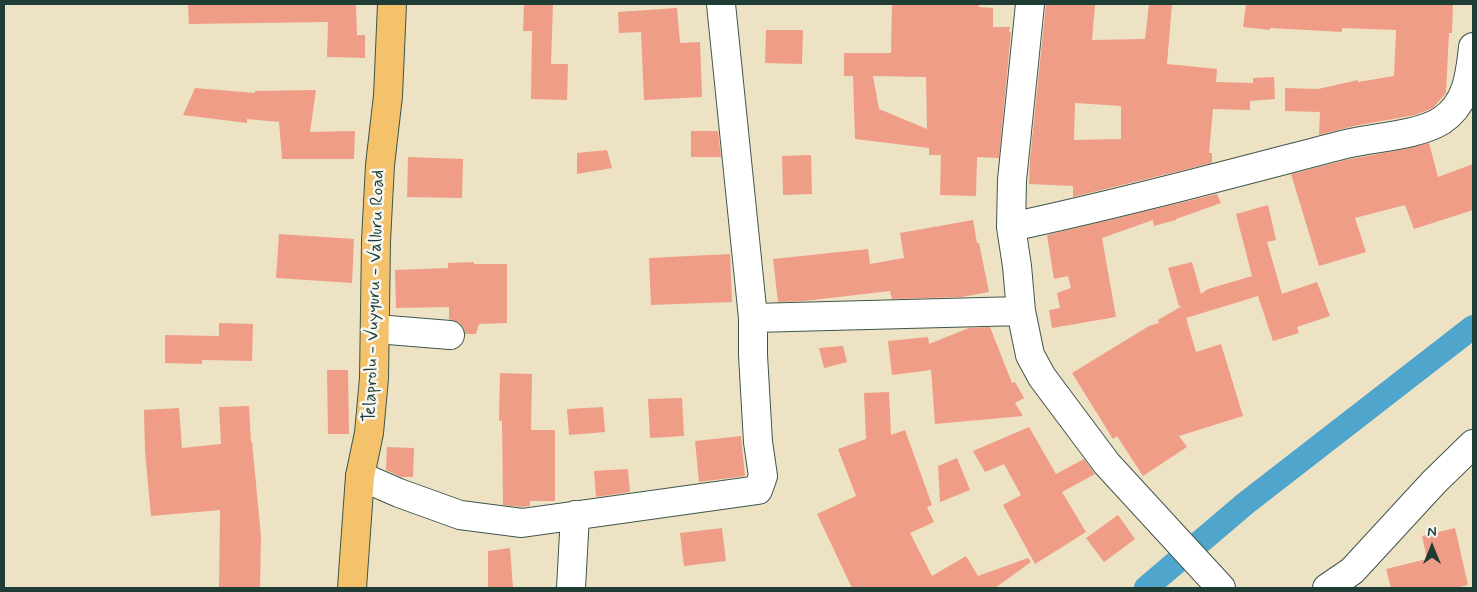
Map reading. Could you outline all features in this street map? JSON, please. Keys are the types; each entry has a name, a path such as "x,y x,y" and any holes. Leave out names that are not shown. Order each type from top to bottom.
{"main road":[{"name":"Telaprolu - Vuyyuru - Valluru Road","path":"352,588 360,476 369,434 374,378 380,165 388,96 392,4"}],"street":[{"path":"360,476 399,493 460,515 522,523 758,490 763,476 758,442 753,318 720,4"},
{"path":"1030,4 1012,180 1011,227 1021,310 1030,355 1042,377 1107,464 1222,588"},
{"path":"1011,227 1146,196 1351,143 1423,129 1441,120 1455,109 1464,95 1470,76 1473,47"},
{"path":"753,318 1021,310"},
{"path":"376,329 450,335"},
{"path":"1327,588 1352,571 1434,482 1473,444"},
{"path":"571,588 575,515"}],"building":[{"path":"188,4 356,4 357,35 365,35 365,58 327,57 328,22 189,24"},
{"path":"524,4 553,4 551,64 568,64 567,100 531,99 532,31 523,31"},
{"path":"892,4 979,4 979,7 993,8 993,27 1010,27 999,158 977,157 976,196 940,195 941,155 929,155 929,148 855,139 853,76 844,76 844,53 891,53","holes":["873,76 926,77 927,129 879,109"]},
{"path":"1046,4 1095,5 1092,40 1145,39 1149,4 1172,4 1167,64 1217,69 1216,82 1253,83 1253,78 1274,77 1275,99 1250,101 1250,110 1213,109 1209,153 1212,153 1212,163 1073,197 1073,186 1029,184","holes":["1075,103 1121,106 1121,139 1074,140"]},
{"path":"1246,4 1453,4 1452,33 1449,33 1446,93 1433,108 1415,115 1354,126 1319,135 1320,112 1285,111 1285,88 1318,89 1358,80 1358,82 1394,76 1396,30 1342,28 1342,32 1270,28 1270,30 1243,27"},
{"path":"677,8 680,43 700,42 702,97 644,100 641,32 619,33 618,12"},
{"path":"766,30 803,30 802,64 765,63"},
{"path":"195,88 255,93 255,91 316,90 310,132 355,131 354,159 282,159 279,122 247,119 247,123 183,115"},
{"path":"691,131 718,131 721,157 691,157"},
{"path":"1429,143 1438,177 1473,164 1473,210 1414,229 1405,205 1355,218 1366,252 1319,266 1291,174 1350,159"},
{"path":"607,150 612,168 577,174 577,153"},
{"path":"811,155 812,194 783,195 782,156"},
{"path":"408,157 463,159 462,198 407,197"},
{"path":"1217,194 1221,203 1176,220 1154,226 1153,220 1102,238 1116,317 1052,328 1049,310 1060,308 1057,293 1071,288 1068,276 1054,279 1047,235"},
{"path":"1268,205 1276,240 1267,242 1282,294 1317,282 1330,316 1297,327 1299,333 1273,341 1258,296 1186,318 1196,352 1221,344 1243,416 1179,436 1187,447 1143,476 1117,436 1113,439 1072,373 1149,326 1159,323 1158,320 1182,306 1179,306 1168,268 1192,262 1201,294 1208,289 1252,276 1236,214"},
{"path":"973,220 989,292 962,297 892,299 890,291 804,301 778,302 773,259 868,249 870,264 904,258 900,233"},
{"path":"279,234 354,239 352,283 276,278"},
{"path":"730,254 732,302 651,305 649,258"},
{"path":"474,262 474,264 507,264 507,323 479,324 476,334 465,334 464,328 459,322 449,319 449,307 396,308 395,270 448,268 448,263"},
{"path":"219,323 253,324 252,361 202,360 202,364 165,363 165,335 219,336"},
{"path":"990,327 1012,383 1015,382 1024,398 1015,403 1023,416 935,424 931,370 892,375 888,341 928,337 929,344 969,328"},
{"path":"843,346 847,362 824,368 819,348"},
{"path":"327,370 348,370 349,434 328,434"},
{"path":"500,373 532,374 531,430 555,430 555,501 530,501 530,506 522,507 503,505 502,421 499,421"},
{"path":"889,392 891,435 905,430 932,505 927,507 934,522 910,533 932,576 966,556 978,576 1028,558 1031,562 995,588 852,588 817,514 856,496 838,449 866,439 864,393"},
{"path":"682,398 684,436 650,438 648,399"},
{"path":"249,406 261,536 260,588 219,588 220,510 151,516 145,451 144,410 179,408 182,448 221,444 219,407"},
{"path":"603,407 605,432 569,435 567,409"},
{"path":"1029,427 1056,474 1084,459 1095,474 1062,492 1086,532 1035,564 1003,505 1021,495 1004,464 985,472 973,451"},
{"path":"741,436 745,476 699,482 695,441"},
{"path":"387,447 414,448 413,477 401,477 386,470"},
{"path":"957,458 970,490 940,502 938,466"},
{"path":"628,469 630,492 596,497 594,471"},
{"path":"1118,515 1135,539 1104,562 1086,538"},
{"path":"722,528 726,561 684,566 680,533"},
{"path":"1455,528 1468,585 1455,588 1391,588 1386,569 1427,559 1422,536"},
{"path":"510,548 513,588 488,588 488,551"}],"waterway":[{"path":"1146,588 1246,503 1473,327"}]}
